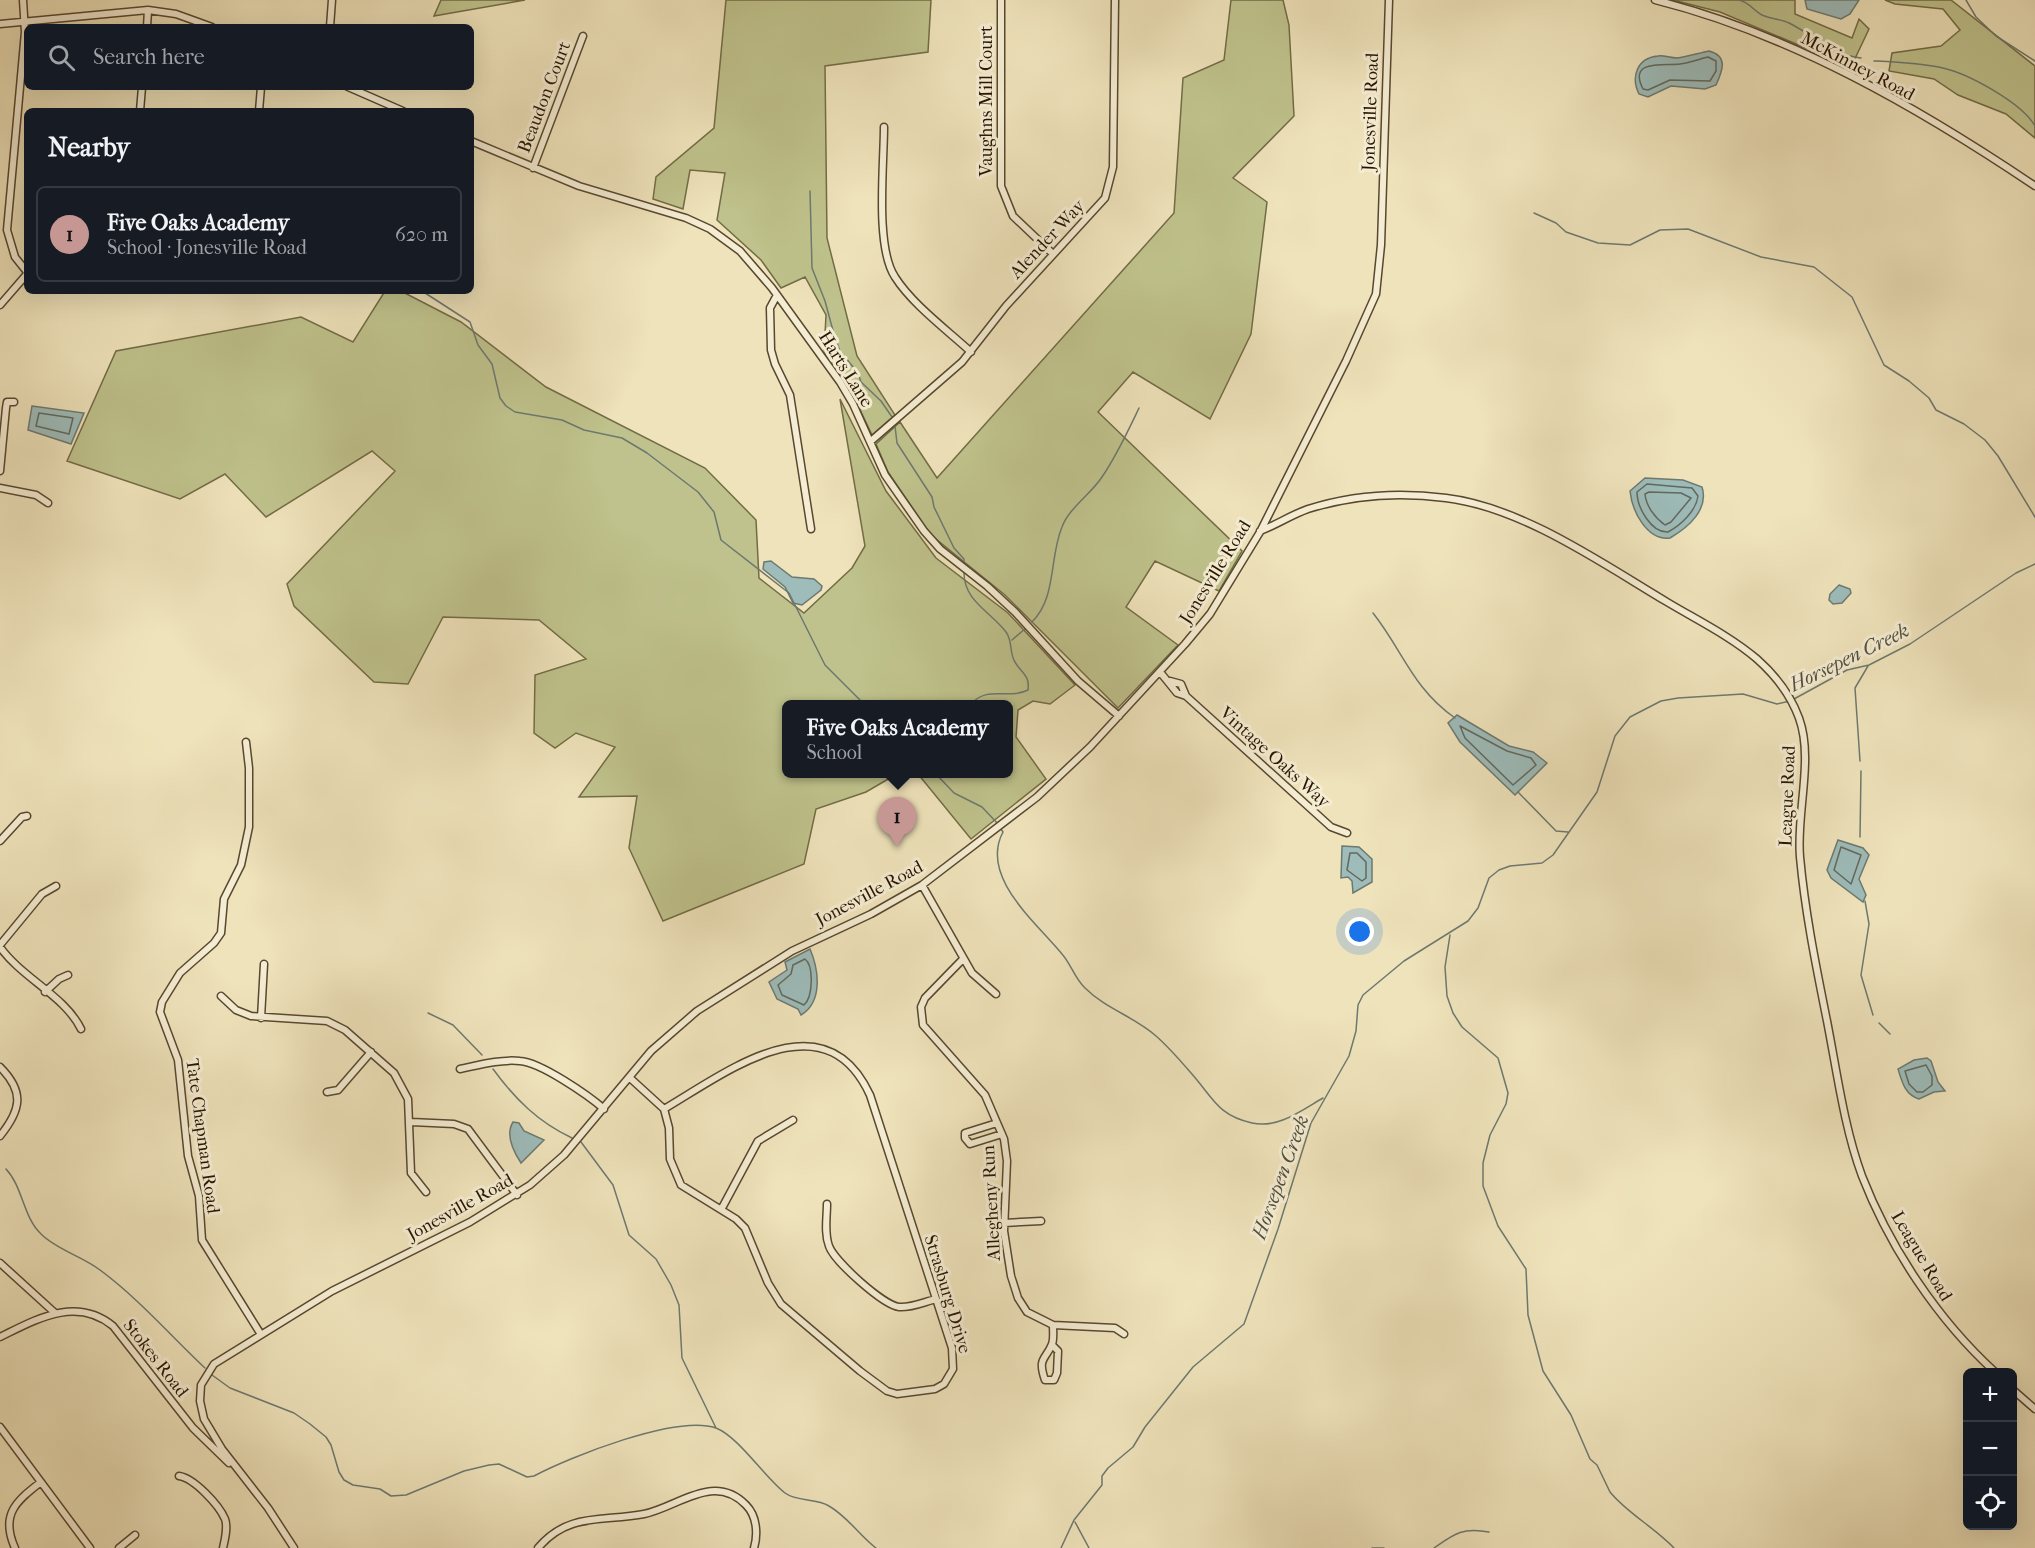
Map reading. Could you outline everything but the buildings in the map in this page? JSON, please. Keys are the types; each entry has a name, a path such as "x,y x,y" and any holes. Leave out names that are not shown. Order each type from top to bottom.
{"street":[{"path":"24,0 26,24"},
{"path":"330,24 332,0"},
{"name":"Vaughns Mill Court","path":"1001,0 1001,186 1013,216 1053,254"},
{"name":"Alender Way","path":"871,441 954,370 971,352 1006,306 1102,202 1112,181 1115,0"},
{"name":"Jonesville Road","path":"294,1548 276,1519 211,1432 200,1401 203,1380 218,1360 353,1279 454,1231 517,1195 548,1171 669,1035 725,992 792,951 871,914 922,885 1064,774 1160,672 1210,614 1260,532 1346,362 1376,294 1381,242 1389,0"},
{"name":"McKinney Road","path":"1655,0 1739,25 1792,48 1904,106 2035,186"},
{"path":"147,24 148,10"},
{"path":"0,24 148,10 176,14 204,24"},
{"name":"Beaudon Court","path":"533,168 583,36"},
{"path":"24,43 7,231 15,257 24,269"},
{"path":"140,108 142,90"},
{"path":"259,108 261,90"},
{"path":"355,90 396,108"},
{"path":"885,127 884,236 888,263 902,286 971,352"},
{"name":"Harts Lane","path":"474,142 579,186 671,213 700,224 740,251 777,295 840,382 893,489 933,543 987,586 1029,625 1078,681 1119,716"},
{"path":"0,305 24,277"},
{"path":"777,295 770,308 771,350 774,364 790,395 811,529"},
{"path":"0,471 7,402 14,402"},
{"path":"0,488 36,495 48,503"},
{"name":"League Road","path":"1260,532 1308,509 1369,497 1435,497 1480,505 1524,522 1572,547 1726,637 1756,659 1786,693 1801,724 1805,745 1799,836 1807,910 1854,1150 1878,1212 1932,1303 1955,1334 1991,1368"},
{"name":"Vintage Oaks Way","path":"1160,672 1178,693 1186,696 1330,827 1347,833"},
{"name":"Tate Chapman Road","path":"246,742 249,768 249,827 241,865 224,899 220,933 214,943 180,973 162,1002 160,1012 178,1060 188,1156 199,1196 202,1240 260,1333"},
{"path":"0,841 22,817 27,816"},
{"path":"922,885 963,959 978,980 996,994"},
{"path":"56,886 42,894 0,946 19,970 72,1014 81,1029"},
{"name":"Allegheny Run","path":"963,959 925,998 921,1007 923,1025 984,1095 1002,1134 1007,1161 1004,1223 1011,1276 1018,1298 1027,1312 1053,1325 1114,1328 1124,1334"},
{"path":"261,1018 264,964"},
{"path":"45,992 58,979 68,975"},
{"path":"221,996 236,1010 261,1018 308,1018 327,1021 345,1030 394,1073 405,1090 411,1122 411,1173 426,1192"},
{"name":"Strasburg Drive","path":"785,1046 815,1047 847,1061 862,1078 870,1095 954,1355 955,1362 951,1376 936,1389 913,1394 887,1392 781,1304 768,1283 745,1228 722,1208 689,1192 675,1176 664,1109 759,1056 785,1046"},
{"path":"327,1092 338,1090 371,1052"},
{"path":"460,1069 522,1061 582,1089 604,1109"},
{"path":"0,1067 16,1087 17,1106 14,1119 0,1136"},
{"path":"630,1078 664,1109"},
{"path":"722,1208 758,1141 793,1120"},
{"path":"411,1122 453,1124 468,1129 517,1195"},
{"path":"997,1123 965,1133 965,1138 970,1144 1002,1134"},
{"path":"827,1204 829,1245 835,1258 858,1279 889,1303 898,1307 936,1299"},
{"path":"1004,1223 1041,1221"},
{"path":"0,1263 55,1313"},
{"name":"Stokes Road","path":"0,1337 55,1313 86,1311 97,1315 113,1326 202,1438 238,1470"},
{"path":"1052,1345 1058,1352 1058,1373 1054,1380 1045,1380 1042,1371 1043,1354 1052,1345 1053,1325"},
{"path":"2017,1393 2035,1409"},
{"path":"0,1427 90,1548"},
{"path":"202,1438 211,1432"},
{"path":"179,1476 189,1478 219,1508 226,1521 223,1548"},
{"path":"15,1548 8,1538 3,1518 13,1503 41,1482"},
{"path":"538,1548 547,1537 563,1526 588,1520 647,1513 707,1491 725,1491 739,1498 749,1508 756,1526 754,1548"},
{"path":"119,1548 135,1535"}],"green space":[{"path":"441,0 525,0 434,16"},
{"path":"726,0 931,0 928,52 825,66 827,238 857,356 895,415 872,435 856,401 824,353 826,315 805,277 781,288 761,260 717,220 725,173 690,170 683,209 653,199 656,177 714,128"},
{"path":"1231,0 1283,0 1289,25 1294,116 1233,178 1267,202 1251,334 1210,419 1133,372 1098,412 1242,551 1219,591 1155,561 1126,607 1178,645 1118,708 1005,595 931,535 888,472 876,444 900,422 937,478 1174,213 1183,78 1224,60"},
{"path":"1673,0 1795,0 1795,14 1852,38 1859,19 1869,29 1851,67 1720,12"},
{"path":"1885,0 1951,0 2035,66 2035,138 2006,114 1958,95 1934,79 1889,71 1892,53 1941,46 1960,30 1943,9 1895,4"},
{"path":"383,294 407,294 461,322 546,387 705,468 756,520 759,578 804,613 852,568 865,546 840,399 886,491 936,558 1008,613 1075,685 1050,704 1033,701 1018,710 1016,737 1046,779 971,839 921,778 1013,778 1013,700 782,700 782,778 890,778 866,792 816,809 804,864 663,921 629,848 637,796 579,797 615,747 576,733 555,748 534,733 535,675 586,659 539,620 443,617 408,684 374,682 294,606 287,584 395,471 372,451 266,517 225,474 180,499 67,461 116,351 301,317 353,342"}],"water":[{"path":"1805,0 1859,0 1850,14 1841,19 1807,9"},
{"path":"1709,51 1719,56 1722,64 1716,85 1705,89 1671,86 1648,97 1639,94 1636,75 1640,65 1645,61 1658,56 1677,58"},
{"path":"32,406 84,413 71,444 28,430"},
{"path":"1645,478 1683,480 1702,487 1703,503 1696,517 1670,538 1654,535 1637,515 1630,491"},
{"path":"771,561 792,577 814,579 822,586 821,590 802,605 793,603 785,587 763,569 764,562"},
{"path":"1839,585 1850,589 1851,593 1842,603 1833,604 1829,600 1830,594"},
{"path":"1457,715 1509,746 1533,752 1547,763 1515,795 1460,742 1448,723"},
{"path":"1838,840 1863,848 1869,855 1859,879 1866,895 1863,902 1831,878 1827,870"},
{"path":"1342,846 1359,847 1372,859 1372,882 1353,893 1352,881 1348,877 1341,878"},
{"path":"810,949 817,976 816,994 808,1009 801,1015 798,1009 777,999 769,982 787,970 785,962"},
{"path":"1927,1058 1931,1061 1938,1082 1945,1091 1934,1092 1919,1099 1907,1091 1898,1069 1914,1060"},
{"path":"513,1122 519,1123 524,1131 544,1140 521,1163 510,1138"}],"waterway":[{"path":"1739,0 1746,2 1762,15 1789,23 1833,49 1861,58"},
{"path":"1966,0 1976,17 1996,36 2035,61"},
{"path":"1874,61 1935,66 1967,76 2007,99 2019,108 2035,126"},
{"path":"810,191 812,268 825,301 835,338 840,351 858,373 861,382 881,401 892,417"},
{"path":"1534,213 1556,223 1566,232 1598,243 1630,245 1660,230 1688,229 1761,257 1814,267 1852,297 1884,365 1909,381 1929,398 1936,410 1964,424 1985,440 1998,456 2035,517"},
{"path":"427,294 470,322 478,345 492,364 500,398 506,406 515,412 562,420 584,430 622,438 647,453 698,492 714,512 721,540 789,593 825,665 860,700"},
{"path":"1032,622 1040,612 1049,589 1058,539 1065,520 1102,477 1139,408"},
{"path":"895,426 897,443 932,497 934,507 954,548 964,559 964,563"},
{"name":"Horsepen Creek","path":"1794,699 1847,670 1869,665 1910,644 2016,573 2035,564"},
{"path":"964,573 965,583 973,599 1006,632 1010,639 1013,658 1027,678 1028,685 1028,690 1021,693 984,695 976,700"},
{"path":"1373,613 1429,695 1455,718"},
{"path":"1012,640 1026,628"},
{"path":"1860,761 1855,688 1868,666"},
{"name":"Horsepen Creek","path":"1061,1548 1074,1520 1102,1485 1102,1476 1108,1468 1133,1447 1145,1427 1193,1367 1244,1324 1278,1229 1311,1123 1349,1056 1356,1031 1358,1005 1363,995 1404,961 1468,921 1478,908 1489,878 1499,870 1510,866 1542,863 1553,855 1597,792 1615,736 1630,717 1661,701 1678,698 1743,694 1777,704 1790,701"},
{"path":"1860,837 1861,771"},
{"path":"940,778 954,793 982,807 999,825"},
{"path":"1518,792 1556,831 1568,832"},
{"path":"1001,829 1003,832 998,849 999,866 1005,882 1026,914 1065,958 1082,984 1093,995 1156,1036 1220,1107 1241,1120 1262,1124 1280,1121 1323,1098"},
{"path":"1865,901 1869,924 1861,975 1873,1015"},
{"path":"1450,935 1445,967 1447,996 1453,1013 1462,1027 1498,1058 1508,1093 1506,1104 1490,1135 1483,1163 1483,1186 1498,1226 1526,1269 1528,1315 1543,1371 1571,1415 1590,1459 1597,1465 1610,1492 1624,1507 1674,1548"},
{"path":"428,1013 453,1025 482,1055"},
{"path":"1879,1023 1890,1034"},
{"path":"493,1069 528,1109 548,1125 572,1138"},
{"path":"581,1142 613,1185 629,1235 656,1259 671,1285 679,1305 682,1358 716,1428"},
{"path":"6,1169 16,1184 30,1219 41,1234 47,1240 93,1265 114,1281 205,1368"},
{"path":"212,1375 230,1388 294,1413 326,1437 344,1480 353,1485 380,1489 391,1496 406,1495 464,1471 489,1465 499,1464 527,1477 534,1476 597,1449 651,1432 698,1425 716,1428 734,1440 785,1493 795,1498 829,1506 842,1515 876,1548"},
{"path":"1075,1522 1089,1548"},
{"path":"1434,1548 1465,1531 1489,1532"},
{"path":"1372,1548 1384,1548"}],"place":[{"name":"Five Oaks Academy","path":"897,847"}]}
